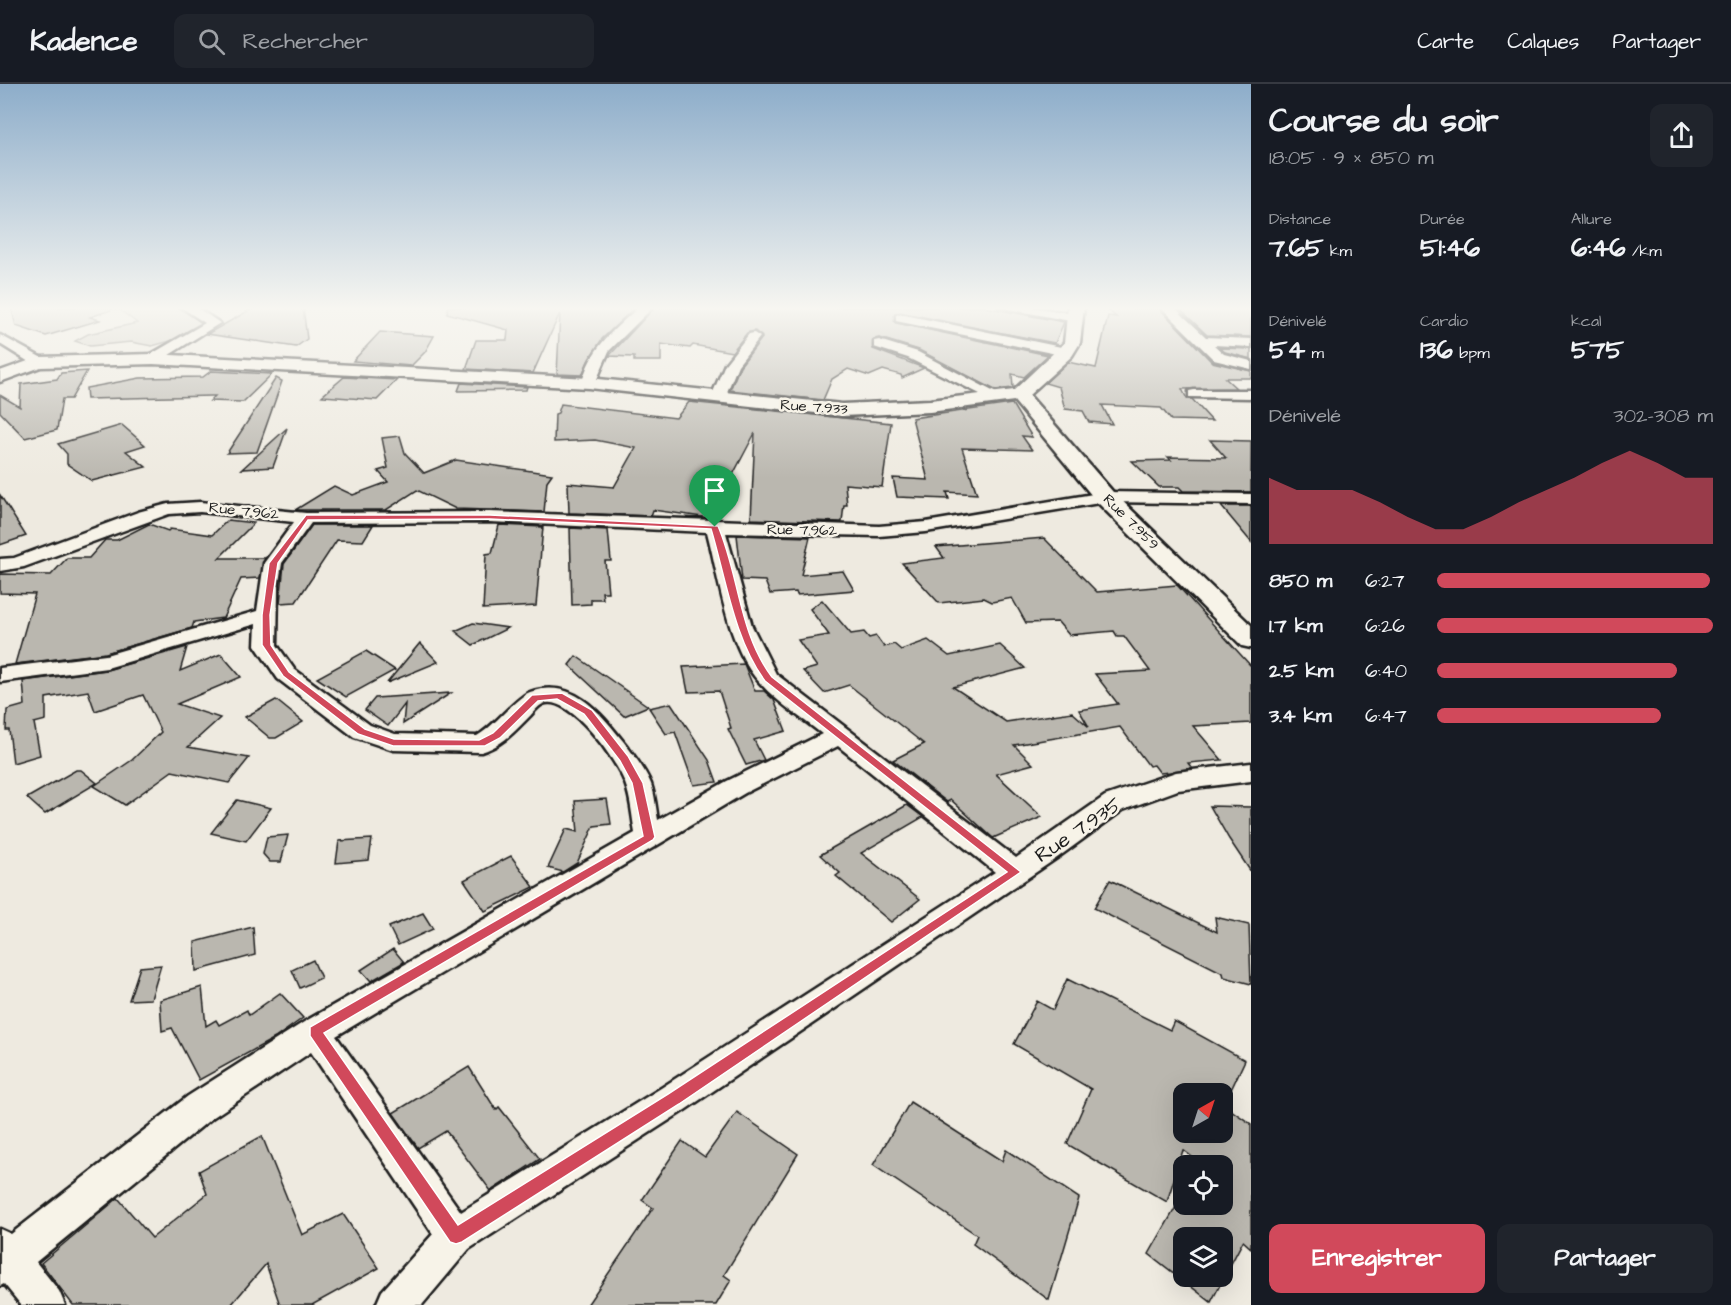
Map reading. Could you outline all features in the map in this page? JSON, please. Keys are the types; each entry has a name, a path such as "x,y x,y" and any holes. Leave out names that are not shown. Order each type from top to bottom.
{"street":[{"name":"Rue 7.933","path":"0,377 34,364"},
{"name":"Rue 7.933","path":"243,364 589,383 842,410 908,408 1008,396"},
{"path":"589,383 595,364"},
{"path":"718,397 732,364"},
{"path":"932,364 1008,396 1050,364"},
{"path":"1194,394 1251,394"},
{"name":"Rue 7.959","path":"1008,396 1105,497 1251,640"},
{"name":"Rue 7.962","path":"0,565 17,563 168,509 231,508 306,518 490,517 715,527 879,531 926,527 1105,497 1251,499"},
{"path":"306,518 273,563 266,615 266,645 286,674 362,731 393,742 481,744 497,735 535,698 558,695 588,712 624,759 638,783 649,837"},
{"path":"715,527 756,662 768,679 1015,872"},
{"path":"0,675 107,661 266,615"},
{"path":"45,1305 4,1258 200,1107 315,1032 649,837 735,787 839,735"},
{"name":"Rue 7.935","path":"396,1305 456,1236 674,1099 1015,872 1114,803 1144,790 1176,781 1251,772"},
{"path":"315,1032 456,1236"}],"building":[{"path":"388,364 413,364 411,366"},
{"path":"468,364 537,364 533,373 466,369"},
{"path":"557,364 587,364 582,375 557,374"},
{"path":"742,364 913,364 924,368 902,378 901,375 883,370 869,376 848,369 832,379 823,400 730,390"},
{"path":"946,364 1038,364 1024,377 1012,374 1013,388 995,390"},
{"path":"1066,364 1096,368 1097,364 1221,364 1251,371 1251,378 1225,378 1236,388 1182,389 1187,399 1192,399 1212,421 1171,420 1161,408 1102,405 1112,424 1089,422 1083,411 1065,409 1059,387 1045,383"},
{"path":"87,371 71,399 62,399 57,430 25,438 0,412 0,395 20,407 21,384 57,379 61,373"},
{"path":"211,371 272,374 243,402 210,401 215,396 87,399 86,388 140,378 203,377"},
{"path":"344,377 397,380 377,400 322,396"},
{"path":"276,378 282,381 257,452 227,453"},
{"path":"461,383 527,387 526,390 458,391"},
{"path":"689,402 891,423 882,487 845,484 847,505 844,505 842,522 751,519 755,433 710,518 653,510 651,516 569,513 568,483 614,487 636,448 595,440 554,442 555,414 558,413 561,404 676,418"},
{"path":"1012,404 1032,437 1022,436 1032,450 962,448 977,494 947,492 949,499 897,497 893,478 928,480 912,418"},
{"path":"122,425 145,445 126,451 146,467 92,481 67,464 67,454 58,444"},
{"path":"287,428 273,467 242,469"},
{"path":"400,436 405,453 424,473 456,460 552,474 547,481 544,512 456,509 417,490 386,510 295,510 334,486 353,495 388,482 378,471 388,468 382,438"},
{"path":"1210,440 1251,441 1251,492 1183,491 1179,487 1159,487 1132,461 1171,460 1168,457 1226,458"},
{"path":"0,495 26,536 0,545"},
{"path":"1221,506 1251,506 1251,542"},
{"path":"228,520 254,523 219,558 265,558 260,578 241,579 223,618 194,622 192,628 106,653 15,664 35,594 0,593 0,574 51,575 67,558 89,558 105,540 117,540 149,524 168,531 170,529 212,535"},
{"path":"312,525 373,525 363,541 337,540 296,602 280,603 284,564"},
{"path":"499,525 543,527 536,606 483,609 486,554 492,553"},
{"path":"570,528 608,530 611,561 605,561 608,592 602,592 603,599 591,599 591,604 572,605"},
{"path":"737,535 810,537 801,575 843,571 854,590 797,595 796,592 770,594 765,581 742,580"},
{"path":"1044,538 1097,592 1177,585 1251,666 1251,723 1193,726 1222,760 1188,763 1192,768 1160,773 1154,765 1149,766 1120,727 1014,745 1033,764 996,774 1042,817 993,838 951,800 947,802 893,760 924,744 849,685 824,693 803,671 817,667 798,640 829,635 810,609 822,600 851,634 864,632 869,638 876,636 884,647 894,644 901,650 928,640 949,656 1000,645 1025,668 953,687 1006,722 1072,712 1089,727 1079,710 1118,704 1095,674 1150,671 1124,636 1117,636 1114,631 1069,635 1058,622 1026,623 1012,598 992,602 984,598 939,603 902,563 944,558 936,547"},
{"path":"473,623 508,628 473,645 455,631"},
{"path":"420,643 438,662 387,683"},
{"path":"187,647 180,671 221,654 241,677 177,704 220,718 188,747 249,758 229,783 172,771 125,805 94,786 132,760 161,732 143,695 95,711 88,691 46,698 46,720 34,723 40,755 13,763 9,730 6,730 7,710 25,705 23,681 107,670"},
{"path":"366,651 395,670 346,697 317,678"},
{"path":"576,656 648,706 624,716 569,665"},
{"path":"744,664 755,691 764,691 774,700 786,731 754,740 764,760 746,765 728,729 731,728 719,691 688,692 683,667"},
{"path":"451,693 403,724 405,704 388,726 365,710 375,698"},
{"path":"276,700 303,722 276,738 270,738 245,717"},
{"path":"671,703 709,760 717,782 694,785 675,732 666,734 649,708"},
{"path":"76,770 81,770 97,783 45,814 27,798"},
{"path":"607,799 611,824 594,826 577,863 563,872 548,868 566,829 578,832 575,801"},
{"path":"237,800 271,808 246,841 211,833"},
{"path":"907,805 923,817 861,853 920,899 891,922 836,876 840,873 820,855"},
{"path":"1210,806 1251,807 1251,872 1229,839"},
{"path":"288,835 281,862 270,862 263,854 267,837"},
{"path":"372,839 369,860 336,863 339,841"},
{"path":"511,856 534,887 485,911 464,880"},
{"path":"1110,880 1217,932 1215,917 1249,925 1251,984 1224,977 1223,973 1094,908"},
{"path":"423,913 433,929 398,945 389,927"},
{"path":"253,927 255,955 196,971 195,942"},
{"path":"393,949 404,962 371,981 361,970"},
{"path":"313,960 321,978 300,988 292,970"},
{"path":"161,965 151,999 129,1000 140,967"},
{"path":"1067,979 1170,1030 1174,1021 1245,1060 1233,1086 1233,1083 1173,1083 1173,1143 1233,1143 1233,1112 1251,1124 1251,1248 1243,1241 1233,1260 1233,1227 1173,1227 1173,1273 1149,1254 1173,1212 1173,1215 1233,1215 1233,1155 1190,1155 1183,1150 1181,1155 1173,1155 1173,1182 1167,1202 1067,1144 1091,1089 1014,1044 1037,1001 1053,1010"},
{"path":"202,987 206,1026 216,1020 219,1025 247,1010 249,1015 280,993 303,1018 275,1038 199,1080 172,1028 162,1031 160,1000"},
{"path":"469,1067 496,1110 499,1107 540,1159 491,1191 446,1131 418,1148 393,1113"},
{"path":"910,1102 1002,1161 1006,1150 1079,1198 1049,1300 973,1244 977,1235 873,1165"},
{"path":"737,1112 798,1154 724,1275 731,1280 716,1305 587,1305 653,1208 642,1200 682,1141 705,1157"},
{"path":"262,1136 302,1235 343,1214 379,1268 312,1305 280,1305 266,1264 231,1305 73,1305 41,1263 118,1198 152,1238 207,1194 199,1171"},
{"path":"1192,1287 1219,1287 1211,1302"}],"route":[{"path":"306,518 537,518 715,527 747,638 756,662 768,679 1015,872 674,1099 456,1236 315,1032 649,837 638,783 624,759 588,712 558,695 535,698 497,735 481,744 393,742 362,731 340,717 286,674 272,657 266,645 266,615 273,563 306,518"}]}
